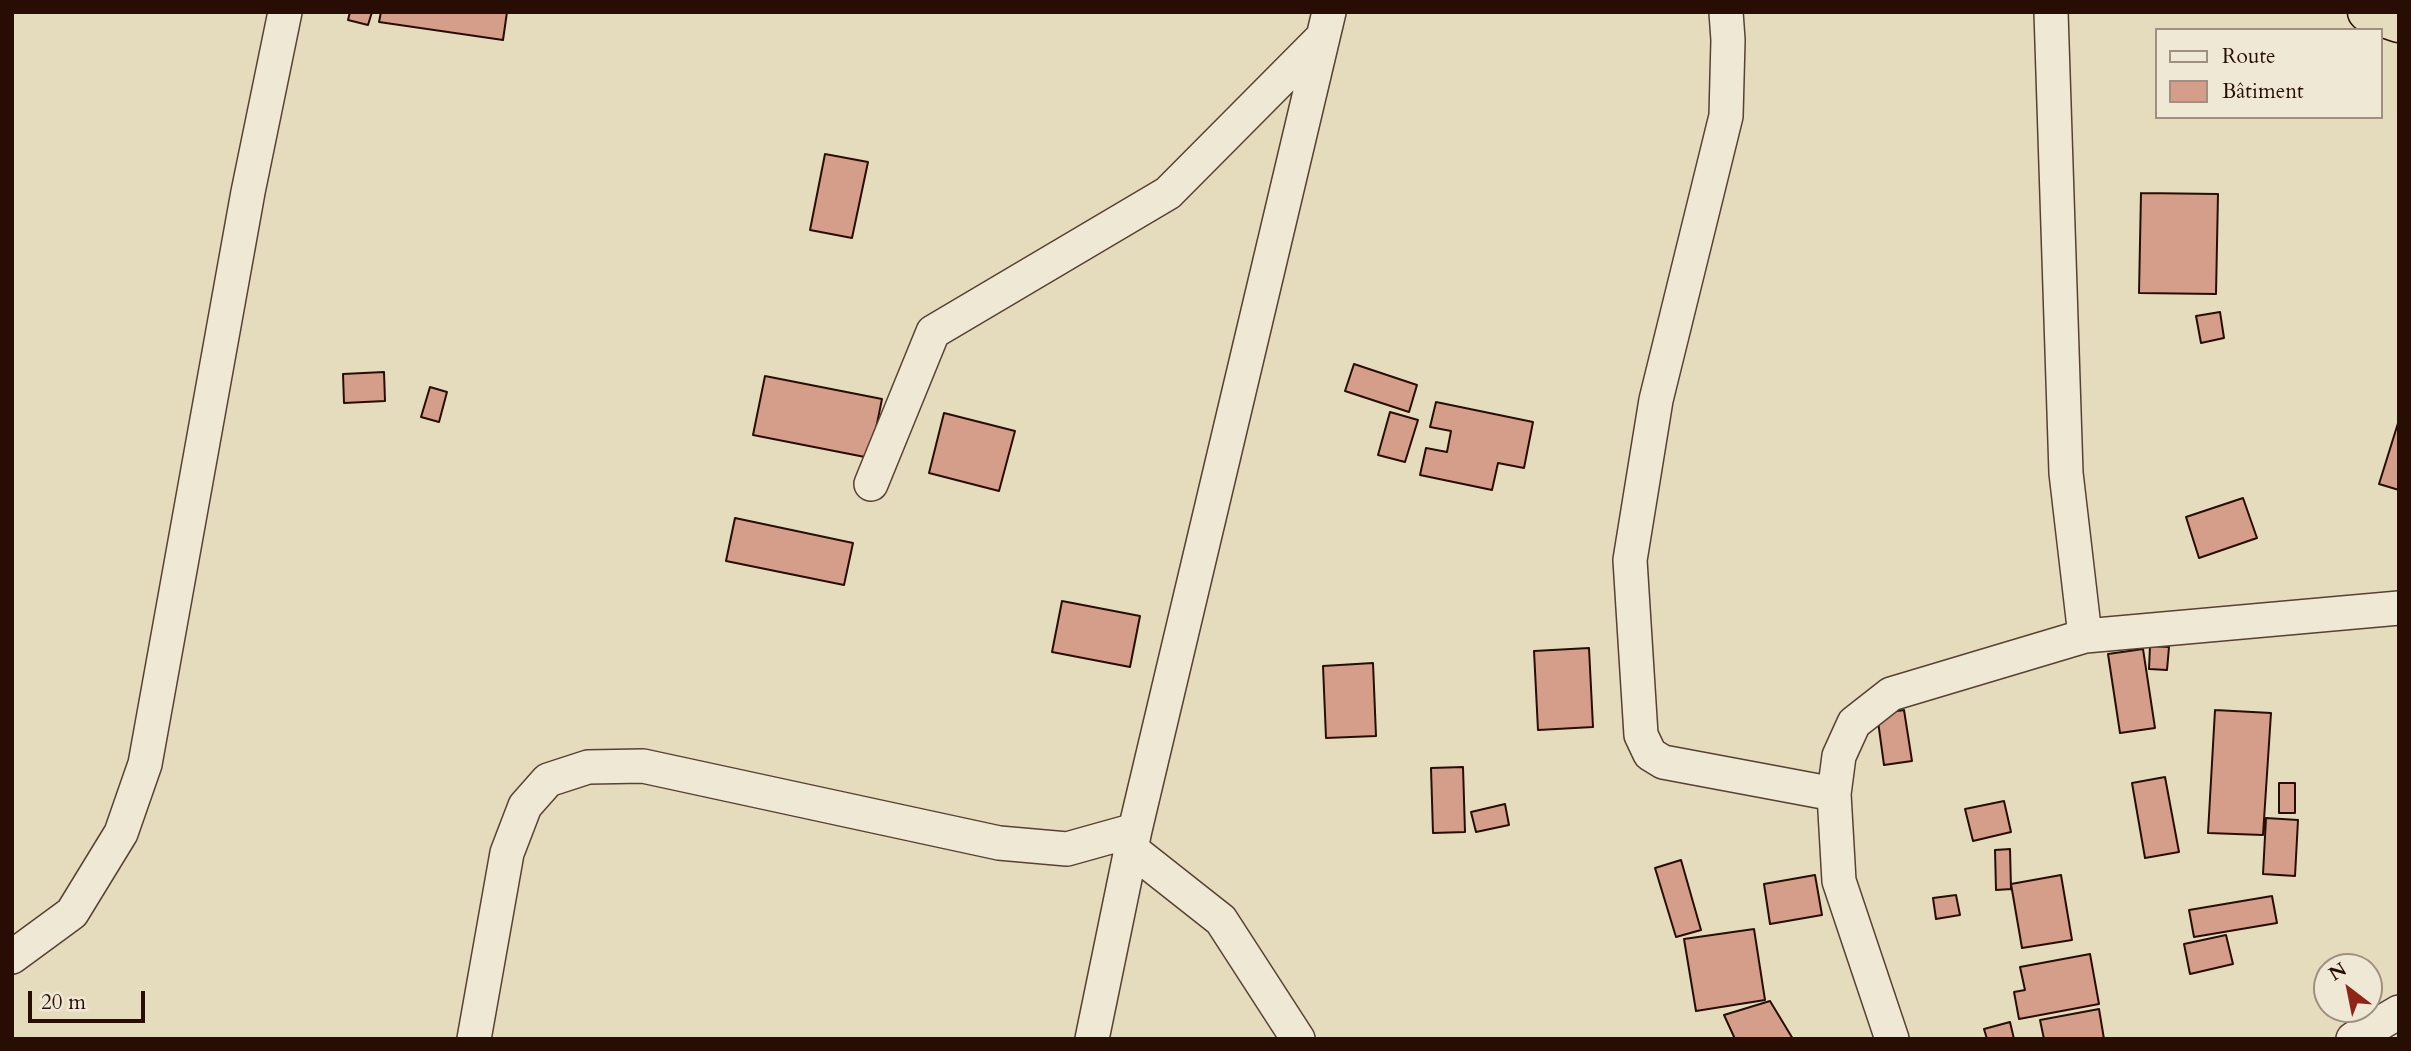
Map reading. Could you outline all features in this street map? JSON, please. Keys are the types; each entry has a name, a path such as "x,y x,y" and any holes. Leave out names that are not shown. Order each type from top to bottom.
{"highway":[{"path":"2367,12 2399,23"}],"street":[{"path":"12,957 72,913 121,833 145,764 246,205 285,12"},
{"path":"1726,12 1726,116 1656,400 1630,560 1641,735 1650,754 1663,762 1834,794"},
{"path":"2051,12 2066,473 2085,636"},
{"path":"871,484 933,332 1168,193 1326,25"},
{"path":"1092,1039 1133,840 1326,25"},
{"path":"1892,1039 1839,881 1834,794 1839,756 1854,723 1891,694 2085,636 2399,608"},
{"path":"474,1039 507,853 525,806 548,780 588,767 643,766 999,844 1067,849 1133,840"},
{"path":"1133,840 1221,920 1298,1039"},
{"path":"2353,1039 2399,1012"}],"building":[{"path":"350,12 372,12 368,25 348,20"},
{"path":"381,12 507,12 503,40 379,22"},
{"path":"825,154 868,162 852,238 810,230"},
{"path":"2141,193 2218,194 2216,294 2139,293"},
{"path":"2220,312 2224,338 2201,343 2196,316"},
{"path":"1354,364 1417,385 1409,412 1345,391"},
{"path":"384,372 385,401 344,403 343,374"},
{"path":"765,376 882,399 870,458 753,435"},
{"path":"430,387 447,392 439,422 421,417"},
{"path":"1436,402 1533,422 1524,468 1498,463 1492,490 1420,475 1426,448 1447,452 1451,431 1430,427"},
{"path":"1390,412 1418,420 1405,462 1378,455"},
{"path":"944,413 1015,431 999,491 929,473"},
{"path":"2399,420 2399,490 2379,484"},
{"path":"2243,498 2257,538 2199,558 2186,517"},
{"path":"735,518 853,543 844,585 726,561"},
{"path":"1062,601 1140,616 1130,667 1052,652"},
{"path":"2150,646 2169,647 2167,670 2149,669"},
{"path":"1589,648 1593,727 1538,730 1534,651"},
{"path":"2143,649 2155,728 2120,733 2108,654"},
{"path":"1373,663 1376,736 1326,738 1323,666"},
{"path":"1904,710 1912,761 1884,765 1877,714"},
{"path":"2215,710 2271,713 2263,835 2208,833"},
{"path":"1463,767 1465,832 1433,833 1431,768"},
{"path":"2165,777 2179,852 2145,858 2132,783"},
{"path":"2279,783 2295,783 2295,813 2279,813"},
{"path":"2004,801 2011,832 1973,841 1965,809"},
{"path":"1505,804 1509,825 1476,832 1471,812"},
{"path":"2266,818 2298,820 2295,876 2263,874"},
{"path":"2010,849 2011,889 1996,890 1995,850"},
{"path":"1681,860 1701,930 1676,937 1655,868"},
{"path":"1815,875 1822,915 1770,924 1764,884"},
{"path":"2061,875 2072,940 2022,948 2011,884"},
{"path":"1956,895 1960,915 1936,919 1933,898"},
{"path":"2272,896 2277,923 2194,937 2189,910"},
{"path":"1754,929 1765,1000 1696,1011 1684,939"},
{"path":"2226,935 2233,964 2190,974 2184,944"},
{"path":"2090,954 2099,1004 2019,1019 2014,992 2025,990 2020,967"},
{"path":"1770,1001 1793,1039 1735,1039 1724,1015"},
{"path":"2099,1009 2104,1039 2044,1039 2040,1020"},
{"path":"2010,1022 2014,1039 1987,1039 1984,1029"}]}
